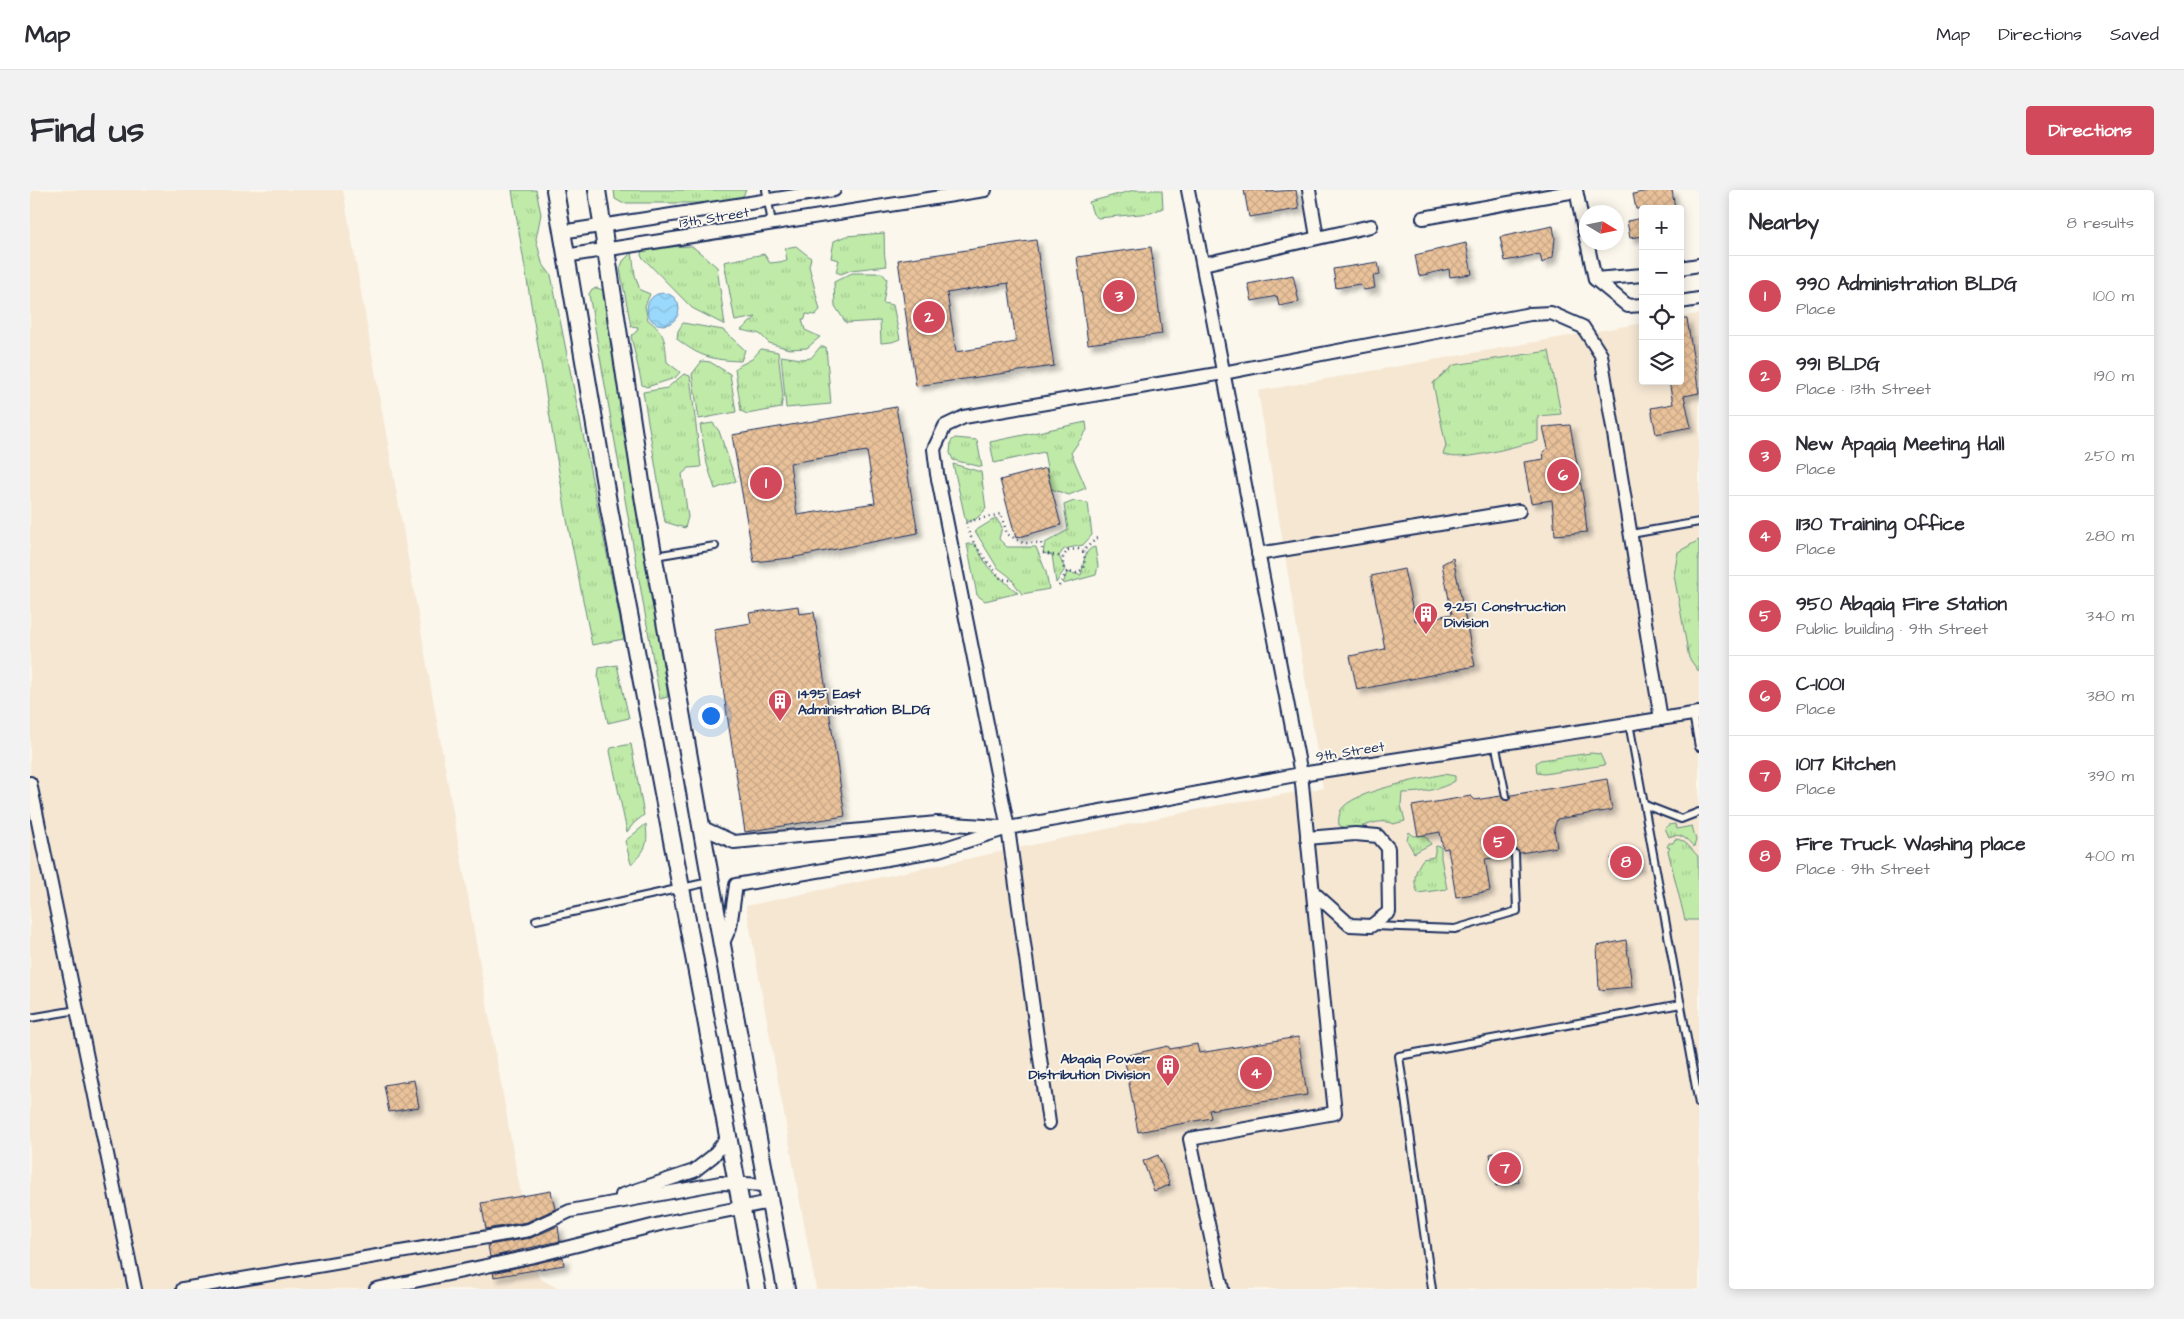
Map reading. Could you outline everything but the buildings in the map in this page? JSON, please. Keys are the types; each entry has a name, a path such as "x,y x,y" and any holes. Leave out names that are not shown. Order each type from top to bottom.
{"street":[{"path":"555,190 609,508 757,1289"},
{"path":"597,190 644,502 710,882 786,1289"},
{"name":"13th Street","path":"561,232 603,226 767,195 834,190"},
{"name":"13th Street","path":"565,256 980,190"},
{"path":"1188,190 1301,774 1335,1113 1190,1139 1222,1289"},
{"path":"1309,190 1317,237"},
{"path":"1423,218 1576,190 1579,205"},
{"path":"1202,264 1371,226"},
{"path":"1589,250 1595,279 1628,306 1639,305"},
{"path":"1684,267 1699,265"},
{"path":"1595,279 1639,275"},
{"path":"1684,301 1699,299"},
{"path":"1049,1123 1008,828 937,474 934,449 945,426 964,417 1224,373 1530,314 1552,313 1583,327 1601,355 1661,719"},
{"path":"1258,554 1519,511"},
{"name":"9th Street","path":"1008,828 1301,774 1696,713"},
{"path":"30,783 135,1289"},
{"path":"701,827 734,842 937,823 1008,828"},
{"path":"722,945 730,927 736,884 939,850 1008,828"},
{"path":"1307,838 1355,834 1378,836 1388,848 1389,912 1371,926 1350,924 1313,892"},
{"path":"183,1289 529,1230 570,1211 694,1171 713,1156 728,1137"},
{"path":"570,1211 720,1183 767,1185"},
{"path":"376,1289 534,1256 664,1223 770,1202"}],"lane":[{"path":"767,195 772,223"},
{"path":"1631,534 1699,522"},
{"path":"654,556 715,546"},
{"path":"1696,713 1699,747"},
{"path":"1629,723 1699,1104"},
{"path":"1496,743 1506,796"},
{"path":"1645,805 1680,819 1699,812"},
{"path":"1371,926 1454,930 1517,912 1515,854"},
{"path":"536,920 710,882"},
{"path":"1432,1289 1399,1056 1681,1004"},
{"path":"30,1018 77,1010"}],"path":[{"path":"1010,580 1001,579 990,565 971,539 966,522 1001,514 1006,534 1024,543 1041,544 1043,553 1063,557"},
{"path":"1083,551 1097,538"},
{"path":"1078,549 1083,551 1085,559 1083,569 1077,573 1067,572 1063,567 1063,557 1068,550 1078,549"},
{"path":"1059,586 1067,572"}],"shaded area":[{"path":"30,190 343,190 517,1174 539,1278 559,1289 30,1289"},
{"path":"1699,314 1699,1289 816,1289 746,906 1219,805 1323,788 1258,391 1639,324 1639,385 1684,385 1684,316"}],"green space":[{"path":"512,190 536,190 541,214 536,239 542,263 551,275 624,639 592,645 567,520"},
{"path":"614,190 746,190 743,196 708,203 622,203 615,199"},
{"path":"1134,190 1161,190 1163,208 1151,213 1098,218 1093,214 1089,202"},
{"path":"884,233 887,266 851,270 841,274 836,272 839,260 831,258 834,241 846,236"},
{"path":"692,246 717,267 725,325 692,308 641,256 642,248"},
{"path":"796,246 811,258 809,266 820,310 815,315 806,314 805,319 802,319 805,330 820,337 807,348 789,349 769,343 760,334 741,330 756,317 735,321 724,262 764,254 770,263 787,261 785,248"},
{"path":"632,252 635,275 640,290 650,294 645,306 648,320 664,338 667,362 680,372 675,378 647,387 642,385 631,336 637,331 638,327 631,326 620,269 623,261"},
{"path":"852,273 882,273 887,279 883,303 893,305 900,339 881,343 880,321 846,323 835,306 834,282"},
{"path":"597,288 605,291 668,697 660,699 589,294 592,289"},
{"path":"683,323 723,330 745,350 741,361 722,360 700,354 685,345 677,339 678,331"},
{"path":"820,347 826,347 831,404 786,408 781,356 801,359 811,358"},
{"path":"761,349 778,352 783,396 781,408 747,414 741,411 735,368 752,359"},
{"path":"1549,351 1561,414 1538,416 1538,441 1489,453 1462,457 1443,454 1446,446 1433,383 1454,365"},
{"path":"702,361 710,362 730,374 736,412 699,419 692,374"},
{"path":"684,374 690,376 701,467 689,468 682,474 688,517 685,528 665,522 643,392 667,388"},
{"path":"1086,422 1087,430 1071,453 1086,488 1069,495 1051,489 1044,452 994,463 990,442"},
{"path":"713,423 719,431 736,481 715,489 707,464 700,425"},
{"path":"955,438 977,440 982,467 953,460 950,453 951,441"},
{"path":"953,464 981,472 986,509 976,519 966,522"},
{"path":"1074,501 1088,503 1092,535 1083,545 1064,549 1059,556 1065,569 1056,583 1052,555 1043,553 1045,543 1068,530 1064,505"},
{"path":"996,518 1002,527 999,539 1007,547 1036,547 1046,572 1049,589 1022,594 1010,577 997,567 975,531"},
{"path":"1699,540 1699,672 1689,658 1674,575 1678,552"},
{"path":"967,544 975,544 988,567 1018,593 985,601 977,595"},
{"path":"1095,547 1098,566 1096,575 1063,584 1067,572 1081,575 1086,554 1091,548"},
{"path":"617,665 629,718 608,723 598,678 599,668"},
{"path":"631,744 644,815 627,832 610,751 611,748"},
{"path":"1591,753 1600,754 1605,765 1544,774 1537,773 1536,763 1540,760"},
{"path":"1444,774 1455,776 1455,781 1443,787 1430,790 1402,793 1401,805 1405,821 1393,824 1380,822 1352,828 1345,828 1339,825 1341,810 1348,803 1359,797 1388,787"},
{"path":"646,824 647,837 645,846 631,864 625,841"},
{"path":"1675,824 1677,829 1692,826 1696,840 1694,847 1680,836 1669,837 1665,828"},
{"path":"1409,832 1414,836 1425,835 1431,844 1414,853 1407,840"},
{"path":"1675,839 1685,843 1698,856 1699,920 1685,920 1668,851 1670,848 1667,847"},
{"path":"1436,846 1441,847 1441,858 1447,889 1418,893 1415,884 1416,871 1423,859 1434,857"}],"water":[{"path":"663,293 669,294 674,298 678,303 678,315 674,320 669,324 663,325 657,324 652,320 648,315 647,309 648,303 652,298 657,294"}],"place":[{"name":"New Apqaiq Meeting Hall","path":"1119,296"},
{"name":"991 BLDG","path":"929,317"},
{"name":"C-1001","path":"1563,475"},
{"name":"990 Administration BLDG","path":"766,483"},
{"name":"9-251 Construction Division","path":"1426,635"},
{"name":"1495 East Administration BLDG","path":"780,722"},
{"name":"950 Abqaiq Fire Station","path":"1499,842"},
{"name":"Fire Truck Washing place","path":"1626,862"},
{"name":"1130 Training Office","path":"1256,1073"},
{"name":"Abqaiq Power Distribution Division","path":"1168,1087"},
{"name":"1017 Kitchen","path":"1505,1168"}]}
